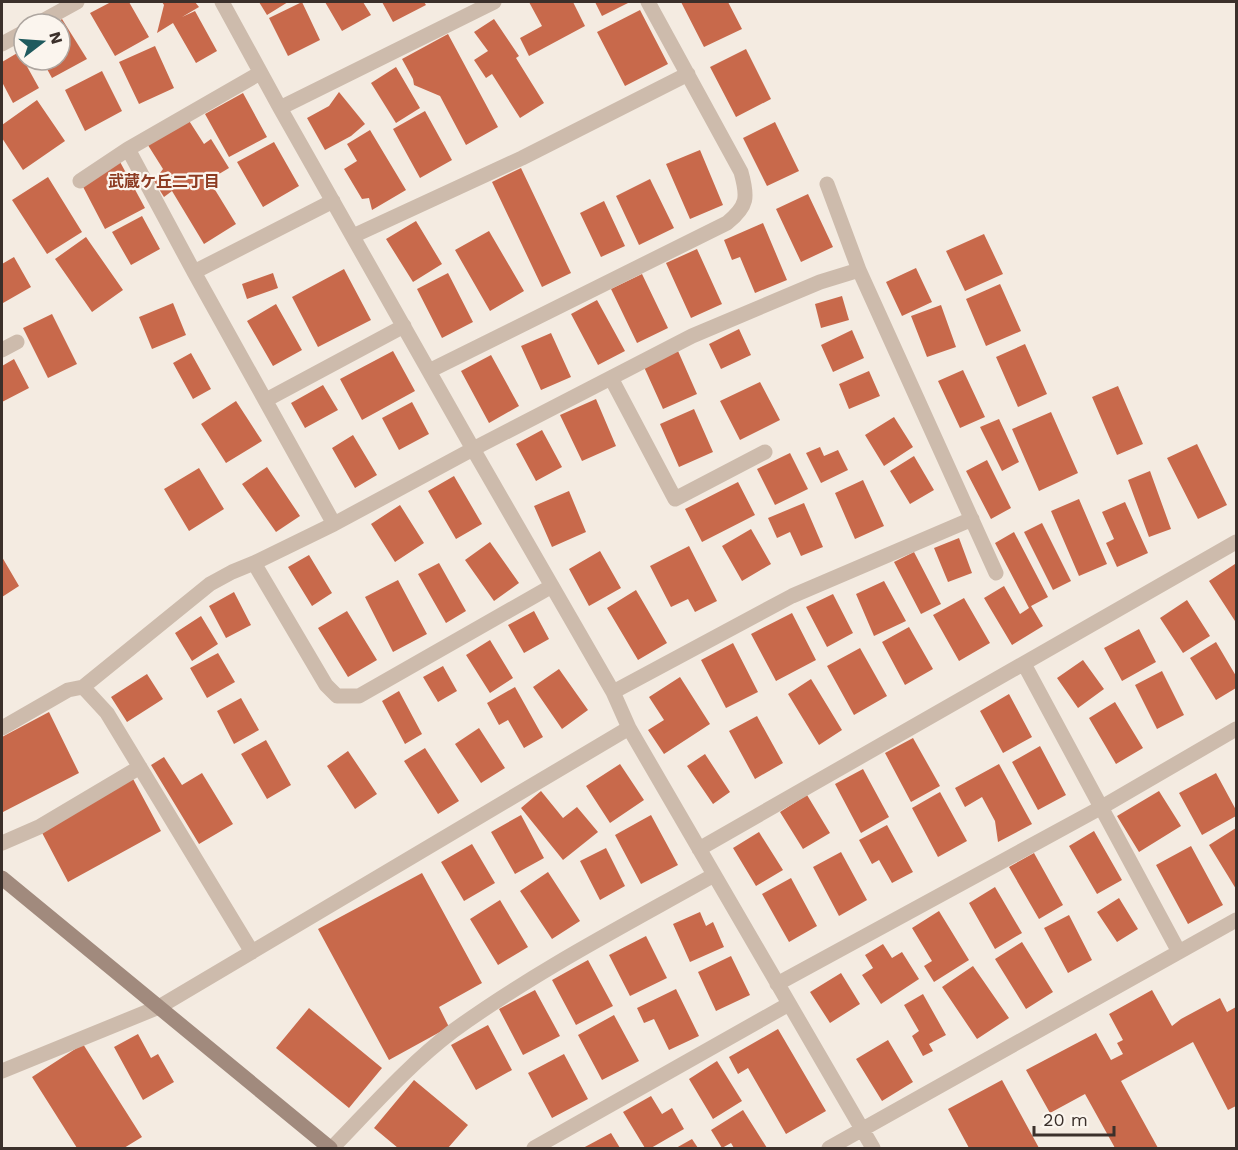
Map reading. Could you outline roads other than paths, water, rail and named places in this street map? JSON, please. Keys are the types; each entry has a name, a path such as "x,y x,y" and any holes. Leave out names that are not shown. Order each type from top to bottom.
{"street":[{"path":"59,12 77,2"},
{"path":"222,2 473,449 613,692 629,728 873,1149"},
{"path":"280,108 494,2"},
{"path":"429,370 727,223 738,214 745,201 746,188 741,172 648,2"},
{"path":"80,181 128,149 260,73"},
{"path":"353,236 522,158 688,74"},
{"path":"128,149 334,524"},
{"path":"827,184 859,270 996,573"},
{"path":"194,272 333,201"},
{"path":"2,728 68,690 83,687 210,584 231,572 334,524 692,336 820,282 859,270"},
{"path":"266,400 404,326"},
{"path":"2,350 17,342"},
{"path":"610,378 675,499 765,452"},
{"path":"613,692 792,596 972,519"},
{"path":"699,849 1236,542"},
{"path":"254,563 326,685 337,696 359,696 552,586"},
{"path":"1024,664 1179,952"},
{"path":"83,687 107,713 252,952"},
{"path":"2,1071 159,1007 629,728"},
{"path":"777,984 1102,807 1236,729"},
{"path":"2,843 39,827 140,767"},
{"path":"2,878 331,1149 405,1071 452,1032 564,960 714,875"},
{"path":"829,1149 1236,920"},
{"path":"534,1149 789,1004"}],"district":[{"name":"武蔵ケ丘二丁目","path":"164,181"}]}
